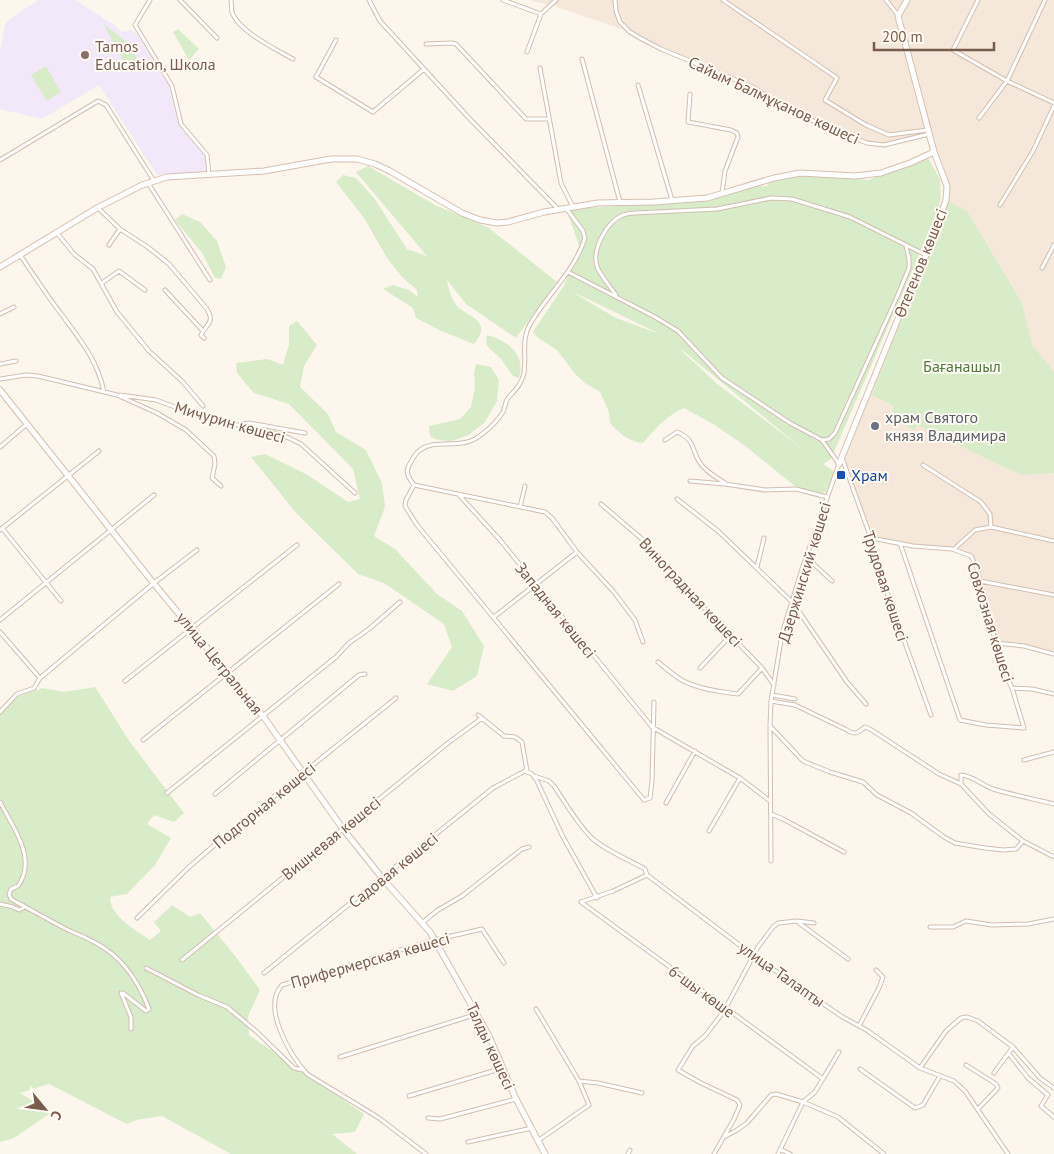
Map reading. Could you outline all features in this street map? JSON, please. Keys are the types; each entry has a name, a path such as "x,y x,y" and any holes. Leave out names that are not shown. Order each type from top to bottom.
{"street":[{"path":"150,0 135,25 172,86 182,126 207,155 209,175"},
{"path":"180,0 217,38"},
{"path":"231,0 232,12 242,25 260,41 294,59"},
{"path":"369,0 380,21 468,117 558,209"},
{"path":"502,0 541,14"},
{"path":"527,52 541,14 556,0"},
{"name":"Сайым Балмұқанов көшесі","path":"615,0 620,22 630,32 640,38 661,49 755,88 784,108 841,133 867,143 884,145 928,132"},
{"path":"723,0 838,78 825,100 866,125 889,135 928,132"},
{"path":"886,0 898,16 907,0"},
{"path":"978,0 953,50 1054,105 1033,151 1000,205"},
{"path":"979,118 1007,81 1045,0"},
{"name":"Өтегенов көшесі","path":"839,464 926,255 946,200 947,186 928,132 898,16"},
{"path":"336,40 316,77 371,111 375,111 424,68"},
{"path":"426,44 456,44 526,120 549,118"},
{"path":"582,59 620,202"},
{"path":"540,68 561,182 573,206"},
{"path":"638,85 672,200"},
{"path":"690,94 688,122 731,130 737,133 738,137 725,171 722,194"},
{"path":"0,160 98,101 106,105 154,181"},
{"path":"0,267 97,208 148,183 167,177 264,171 331,159 357,159 382,168 450,207 485,221 508,222 573,206 707,198 774,178 800,173 855,176 881,173 934,152"},
{"path":"148,183 210,280"},
{"path":"618,298 597,268 596,254 600,241 610,226 623,215 629,214 717,209 771,198 792,199 850,217 926,255"},
{"path":"97,208 120,229 150,248 169,264 207,309 211,322 203,330 201,335 204,338"},
{"path":"566,208 586,238 578,257 531,322 525,336 523,348 524,372 520,386 507,399 503,412 475,440 447,445 433,444 420,450 406,471 414,485 545,512 552,518 577,552 613,591 634,620 643,642"},
{"path":"109,245 120,229"},
{"path":"57,233 74,254 93,269 117,312 149,351 182,381 203,406"},
{"path":"1042,268 1054,245"},
{"path":"822,440 828,440 835,433 897,297 909,268 906,246"},
{"path":"19,255 85,344 101,380 104,392"},
{"path":"102,283 119,270 145,290"},
{"path":"568,272 678,331 722,378 790,423 822,440 839,464"},
{"path":"165,290 203,330"},
{"path":"0,314 14,307"},
{"path":"0,364 16,361"},
{"path":"0,379 26,375 38,376 117,395 157,413 186,430 214,456 215,464 212,478 221,486"},
{"name":"улица Цетральная","path":"0,390 111,530 263,716 323,803 383,878 422,922 434,940"},
{"name":"Мичурин көшесі","path":"117,395 156,400 205,418 257,428 289,438 302,444 355,493"},
{"path":"239,424 249,423 305,434"},
{"path":"0,447 28,424"},
{"path":"665,440 677,432 683,435 693,445 698,462 706,471 725,484"},
{"path":"62,602 1,529 99,450"},
{"name":"Трудовая көшесі","path":"842,457 871,538 877,565 931,715"},
{"name":"Дзержинский көшесі","path":"771,861 771,701 782,634 826,497 839,464"},
{"path":"924,465 976,498 990,514 991,526"},
{"path":"690,481 766,490 796,489 826,497"},
{"path":"414,485 406,500 405,506 408,512 644,800 650,798 654,702"},
{"path":"520,507 525,486"},
{"path":"0,620 154,495"},
{"name":"Западная көшесі","path":"458,495 500,540 652,727"},
{"path":"677,499 695,515 712,526 757,567 791,603 800,613 847,682 866,704"},
{"name":"Виноградная көшесі","path":"601,504 642,540 652,554 762,668 774,686"},
{"path":"954,549 975,530 991,526 1054,541"},
{"path":"757,567 764,538"},
{"name":"Совхозная көшесі","path":"871,538 954,549 971,556 977,568 1001,664 1012,688 1024,728 986,725 960,720 900,543"},
{"path":"125,681 296,545"},
{"path":"0,712 17,694 34,688 40,678 154,583 197,550"},
{"path":"494,617 577,552"},
{"path":"806,557 832,580"},
{"path":"980,581 1054,595"},
{"path":"143,740 339,584"},
{"path":"167,794 336,657 349,643 369,629 400,602"},
{"path":"0,632 40,678"},
{"path":"700,668 731,635"},
{"path":"996,643 1024,646 1054,654"},
{"path":"658,662 678,678 691,684 724,693 738,694 762,668"},
{"path":"215,794 282,741 359,675 365,674"},
{"path":"1012,688 1032,689 1054,694"},
{"path":"772,695 795,699"},
{"name":"Подгорная көшесі","path":"137,918 188,868 396,698"},
{"path":"771,701 795,706 852,734 865,727 870,729 939,774 961,784 989,814 1022,841 1054,857"},
{"path":"478,715 504,736 515,737 522,742 526,771"},
{"name":"Вишневая көшесі","path":"182,960 448,743 482,718"},
{"path":"770,726 803,761 863,782 877,795 911,813 955,843 1003,850 1016,849 1022,841"},
{"path":"652,727 740,778 771,801"},
{"path":"666,803 695,751"},
{"path":"1024,760 1054,752"},
{"name":"улица Талапты","path":"526,771 549,781 585,830 596,841 643,868 754,956 920,1068 960,1086 1008,1154"},
{"name":"Садовая көшесі","path":"264,974 493,788 526,771"},
{"path":"961,784 960,775 992,788 1054,804"},
{"path":"534,776 562,835 597,898 647,873"},
{"path":"709,831 740,778"},
{"path":"0,802 23,845 22,880 18,886 11,889 9,894 11,899 96,943 129,969 142,990 149,1009 146,1011 121,993 130,1013 131,1029"},
{"path":"771,814 844,852"},
{"path":"422,922 462,896 522,849 529,847"},
{"name":"6-шы көше","path":"597,898 581,902 823,1079"},
{"path":"0,904 20,910 24,905"},
{"path":"930,927 953,927 966,921 992,925 1028,924 1054,919"},
{"path":"797,921 848,959"},
{"path":"714,1154 740,1105 737,1100 678,1070 693,1046 705,1036 725,1008 758,947 768,933 778,923 797,921 814,923"},
{"name":"Прифермерская көшесі","path":"304,1070 288,1050 281,1031 275,1000 278,990 282,986 434,940 482,929 504,963"},
{"name":"Талды көшесі","path":"434,940 489,1036 516,1099 546,1154"},
{"path":"146,968 226,1007 257,1032 294,1068 304,1070 379,1118 426,1154"},
{"path":"859,1026 883,977 876,970"},
{"path":"536,1009 579,1081 589,1105 539,1140"},
{"path":"340,1057 476,1014"},
{"path":"920,1068 943,1035 961,1018 967,1017 978,1021 1013,1047 1040,1078 1054,1088"},
{"path":"994,1073 1013,1047"},
{"path":"778,1154 803,1102 815,1092 839,1052"},
{"path":"1009,1054 1028,1078 1048,1095 1041,1106 1054,1117"},
{"path":"966,1065 996,1084 998,1088 978,1109"},
{"path":"409,1096 503,1068"},
{"path":"860,1069 915,1108 923,1106 940,1076"},
{"path":"579,1081 598,1082 642,1093"},
{"path":"724,1137 747,1123 771,1095 776,1094 803,1102 838,1117 884,1154"},
{"path":"428,1118 440,1119 516,1099"},
{"path":"468,1142 532,1128"},
{"path":"780,1150 790,1154"}],"shaded area":[{"path":"38,0 75,0 113,24 122,32 131,30 136,33 169,86 179,126 205,157 206,171 157,175 99,85 42,119 0,109 0,50 6,22"},
{"path":"528,0 1054,0 1054,654 1024,646 996,643 977,568 971,556 954,549 913,546 871,538 841,457 946,200 929,135 884,145 867,143 784,108 755,88 630,32 551,5"}],"green space":[{"path":"103,23 128,43 137,59 122,67 121,64 124,62"},
{"path":"178,29 199,49 189,60 173,32"},
{"path":"46,66 61,92 47,101 31,75"},
{"path":"928,158 940,179 941,198 934,220 831,459 823,464 835,472 826,492 820,493 796,487 744,445 713,424 684,408 666,419 643,443 629,439 610,423 609,412 600,392 576,375 557,350 538,338 533,332 563,287 580,248 566,208 676,203 744,187 768,186 769,179 822,174 868,180","holes":["575,293 660,334 616,318","682,350 804,450 716,383"]},
{"path":"368,166 435,205 489,228 557,282 516,338 466,304 447,280 455,304 480,325 481,330 474,344 441,331 416,318 413,308 383,289 393,285 409,290 418,297 417,290 402,277 387,258 364,218 336,182 343,175 356,178 374,198 407,249 427,256 356,172"},
{"name":"Бағанашыл","path":"946,200 967,211 1022,303 1032,345 1054,372 1054,473 1021,475 917,425 914,430 891,418 894,406 872,395"},
{"path":"182,214 200,222 217,241 226,267 221,279 215,278 202,253 175,220"},
{"path":"297,321 317,345 304,366 300,387 328,414 336,432 366,450 382,483 385,507 374,536 395,549 437,594 462,611 484,646 477,676 453,691 427,684 452,647 444,624 384,583 358,574 297,514 251,457 265,454 306,474 348,502 360,499 353,469 289,404 254,393 237,373 236,363 267,359 283,365 289,344 289,326"},
{"path":"487,335 502,341 514,350 520,362 519,378 513,376 501,359 487,346"},
{"path":"476,364 491,367 499,380 497,401 485,422 469,435 449,442 435,439 430,436 429,426 460,419 471,407 475,388 474,373"},
{"path":"95,687 130,742 184,813 174,822 154,815 147,824 171,838 155,865 127,894 110,897 114,911 131,927 150,940 161,931 154,922 172,905 190,917 200,913 260,990 248,1016 249,1035 364,1114 355,1132 332,1134 357,1154 231,1154 162,1116 136,1120 127,1124 49,1084 20,1093 52,1112 14,1138 0,1142 0,712 19,696 42,688 64,692"}],"place":[{"name":"Tamos Education, Школа","path":"85,55"},
{"name":"храм Святого князя Владимира","path":"875,426"},
{"name":"Храм","path":"841,475"}]}
